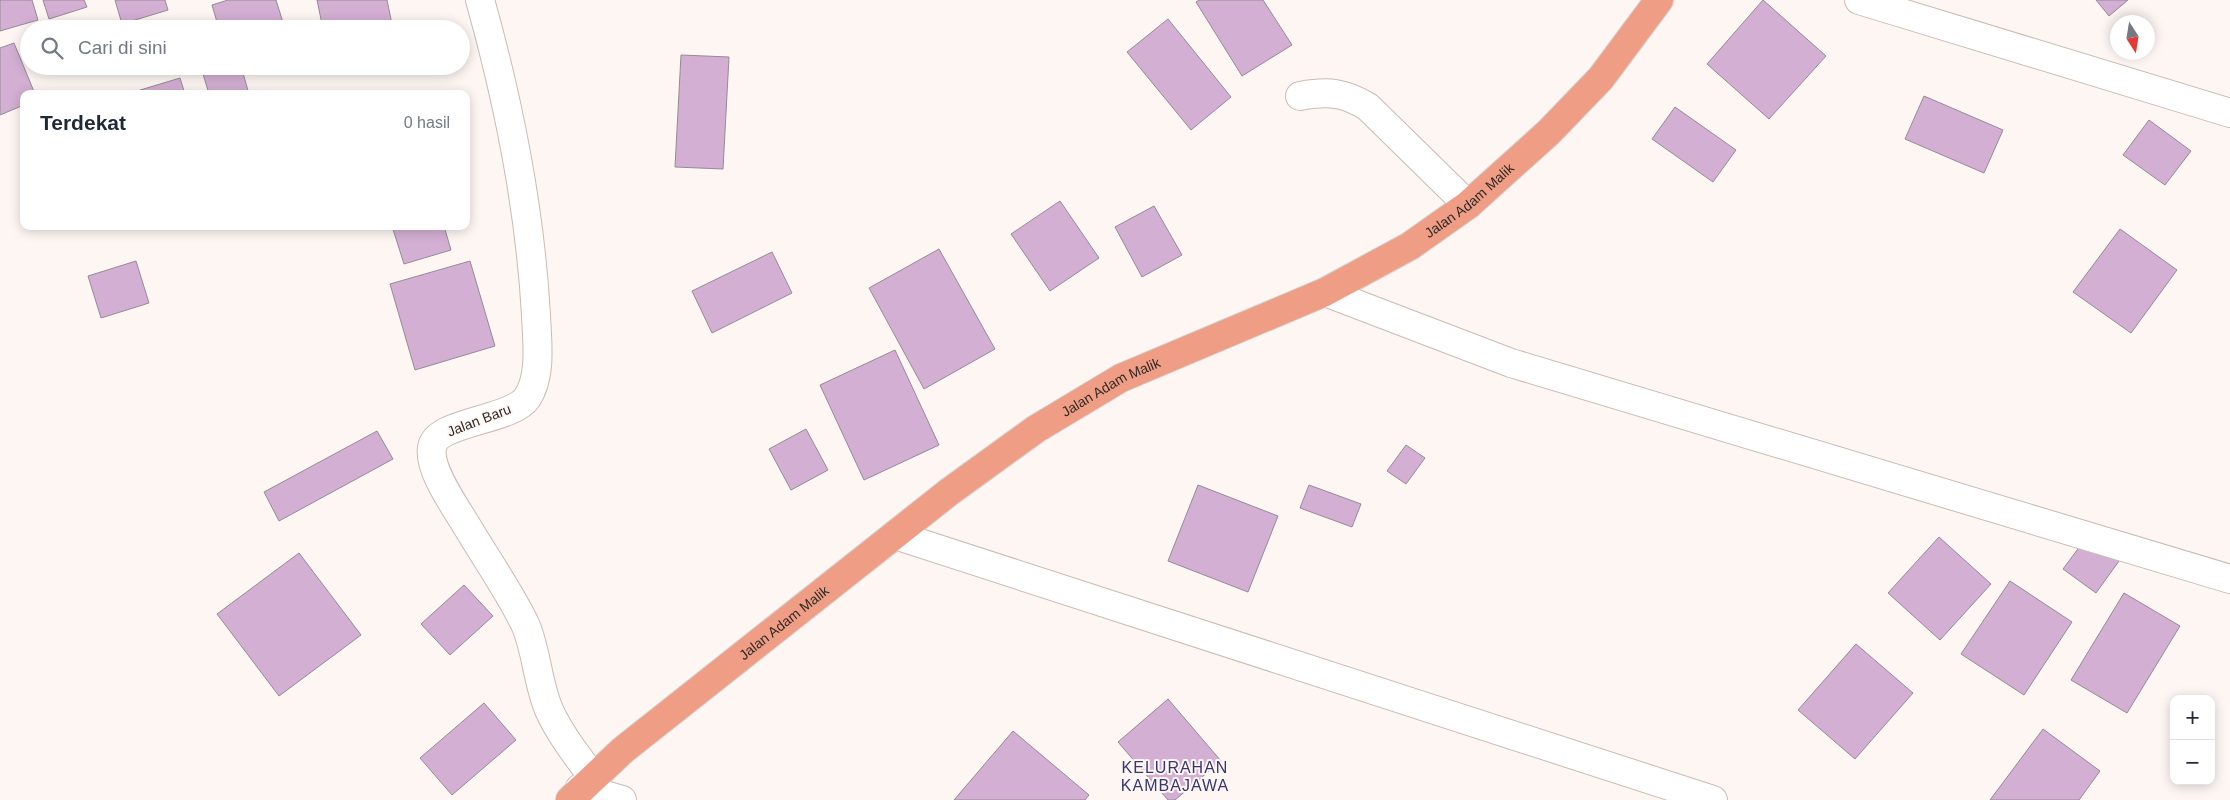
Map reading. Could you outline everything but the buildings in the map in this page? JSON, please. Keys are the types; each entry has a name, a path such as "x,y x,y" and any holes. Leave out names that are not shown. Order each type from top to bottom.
{"highway":[{"name":"Jalan Adam Malik","path":"581,788 630,744 895,535 1036,429 1121,378 1326,292 1410,246 1468,205 1549,132 1601,78 1660,0"}],"street":[{"name":"Jalan Baru","path":"480,0 498,64 526,209 533,268 537,353 533,388 525,401 502,413 444,433 432,445 431,457 454,505 525,625 549,710 568,743 581,788"},
{"path":"1860,0 2230,113"},
{"path":"1300,96 1325,92 1353,97 1368,107 1468,205"},
{"path":"1326,292 1511,363 2230,579"},
{"path":"895,535 1713,800"},
{"path":"581,788 622,800"}],"district":[{"name":"KELURAHAN KAMBAJAWA","path":"1175,776"}]}
